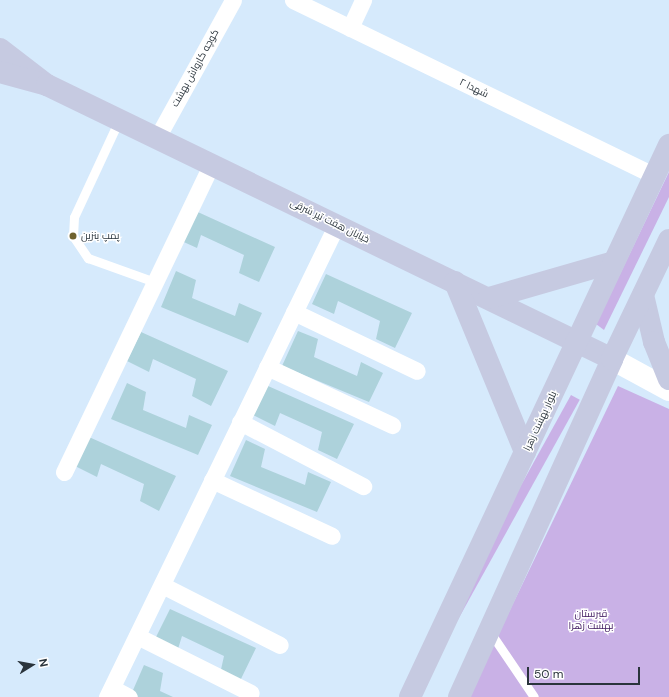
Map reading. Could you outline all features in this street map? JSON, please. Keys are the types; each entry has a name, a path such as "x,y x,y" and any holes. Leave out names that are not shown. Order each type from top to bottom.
{"main road":[{"name":"خیابان هفت تیر شرقی","path":"0,49 47,85"},
{"name":"خیابان هفت تیر شرقی","path":"0,72 47,85 158,136 612,359"},
{"name":"بلوار بهشت زهرا","path":"410,697 669,145"},
{"path":"459,697 612,359 669,240"},
{"path":"489,298 614,262"},
{"path":"455,282 525,452"},
{"path":"643,295 654,342 669,379"}],"street":[{"name":"کوچه کارواش بهشت","path":"158,136 233,0"},
{"name":"شهدا ۲","path":"293,0 655,176"},
{"path":"350,28 363,0"},
{"path":"64,472 212,163"},
{"path":"129,697 110,692 337,224"},
{"path":"294,312 417,371"},
{"path":"612,359 669,390"},
{"path":"267,367 392,425"},
{"path":"240,422 363,486"},
{"path":"212,480 332,536"},
{"path":"162,585 280,645"},
{"path":"137,636 251,693"}],"lane":[{"path":"119,118 74,217 73,236 88,258 155,282"},
{"path":"489,632 534,697"}],"green space":[{"path":"669,172 669,197 604,330 596,324"},
{"name":"قبرستان بهشت زهرا","path":"618,386 669,409 669,697 468,697"},
{"path":"571,395 580,400 418,692 409,687"}],"building":[{"path":"189,208 275,247 259,282 239,273 244,255 201,235 197,248 175,238"},
{"path":"176,271 196,280 192,298 235,316 239,303 262,313 248,343 161,307"},
{"path":"326,274 412,313 395,348 376,339 380,321 338,301 334,314 312,304"},
{"path":"298,331 318,339 314,357 357,376 361,362 383,373 369,402 282,366"},
{"path":"141,332 228,371 211,406 192,396 196,379 153,359 149,372 127,361"},
{"path":"127,383 146,392 143,410 186,428 189,415 212,425 198,455 111,419"},
{"path":"268,386 354,424 337,459 318,450 322,432 280,413 275,426 253,415"},
{"path":"89,437 176,476 159,511 140,501 144,484 101,464 97,477 75,466"},
{"path":"246,440 265,449 261,467 305,485 308,472 331,482 317,512 230,476"},
{"path":"170,609 256,648 239,683 220,674 224,656 182,636 178,649 155,639"},
{"path":"144,665 163,673 160,691 173,697 130,697"}],"place":[{"name":"پمپ بنزین","path":"73,236"}]}
